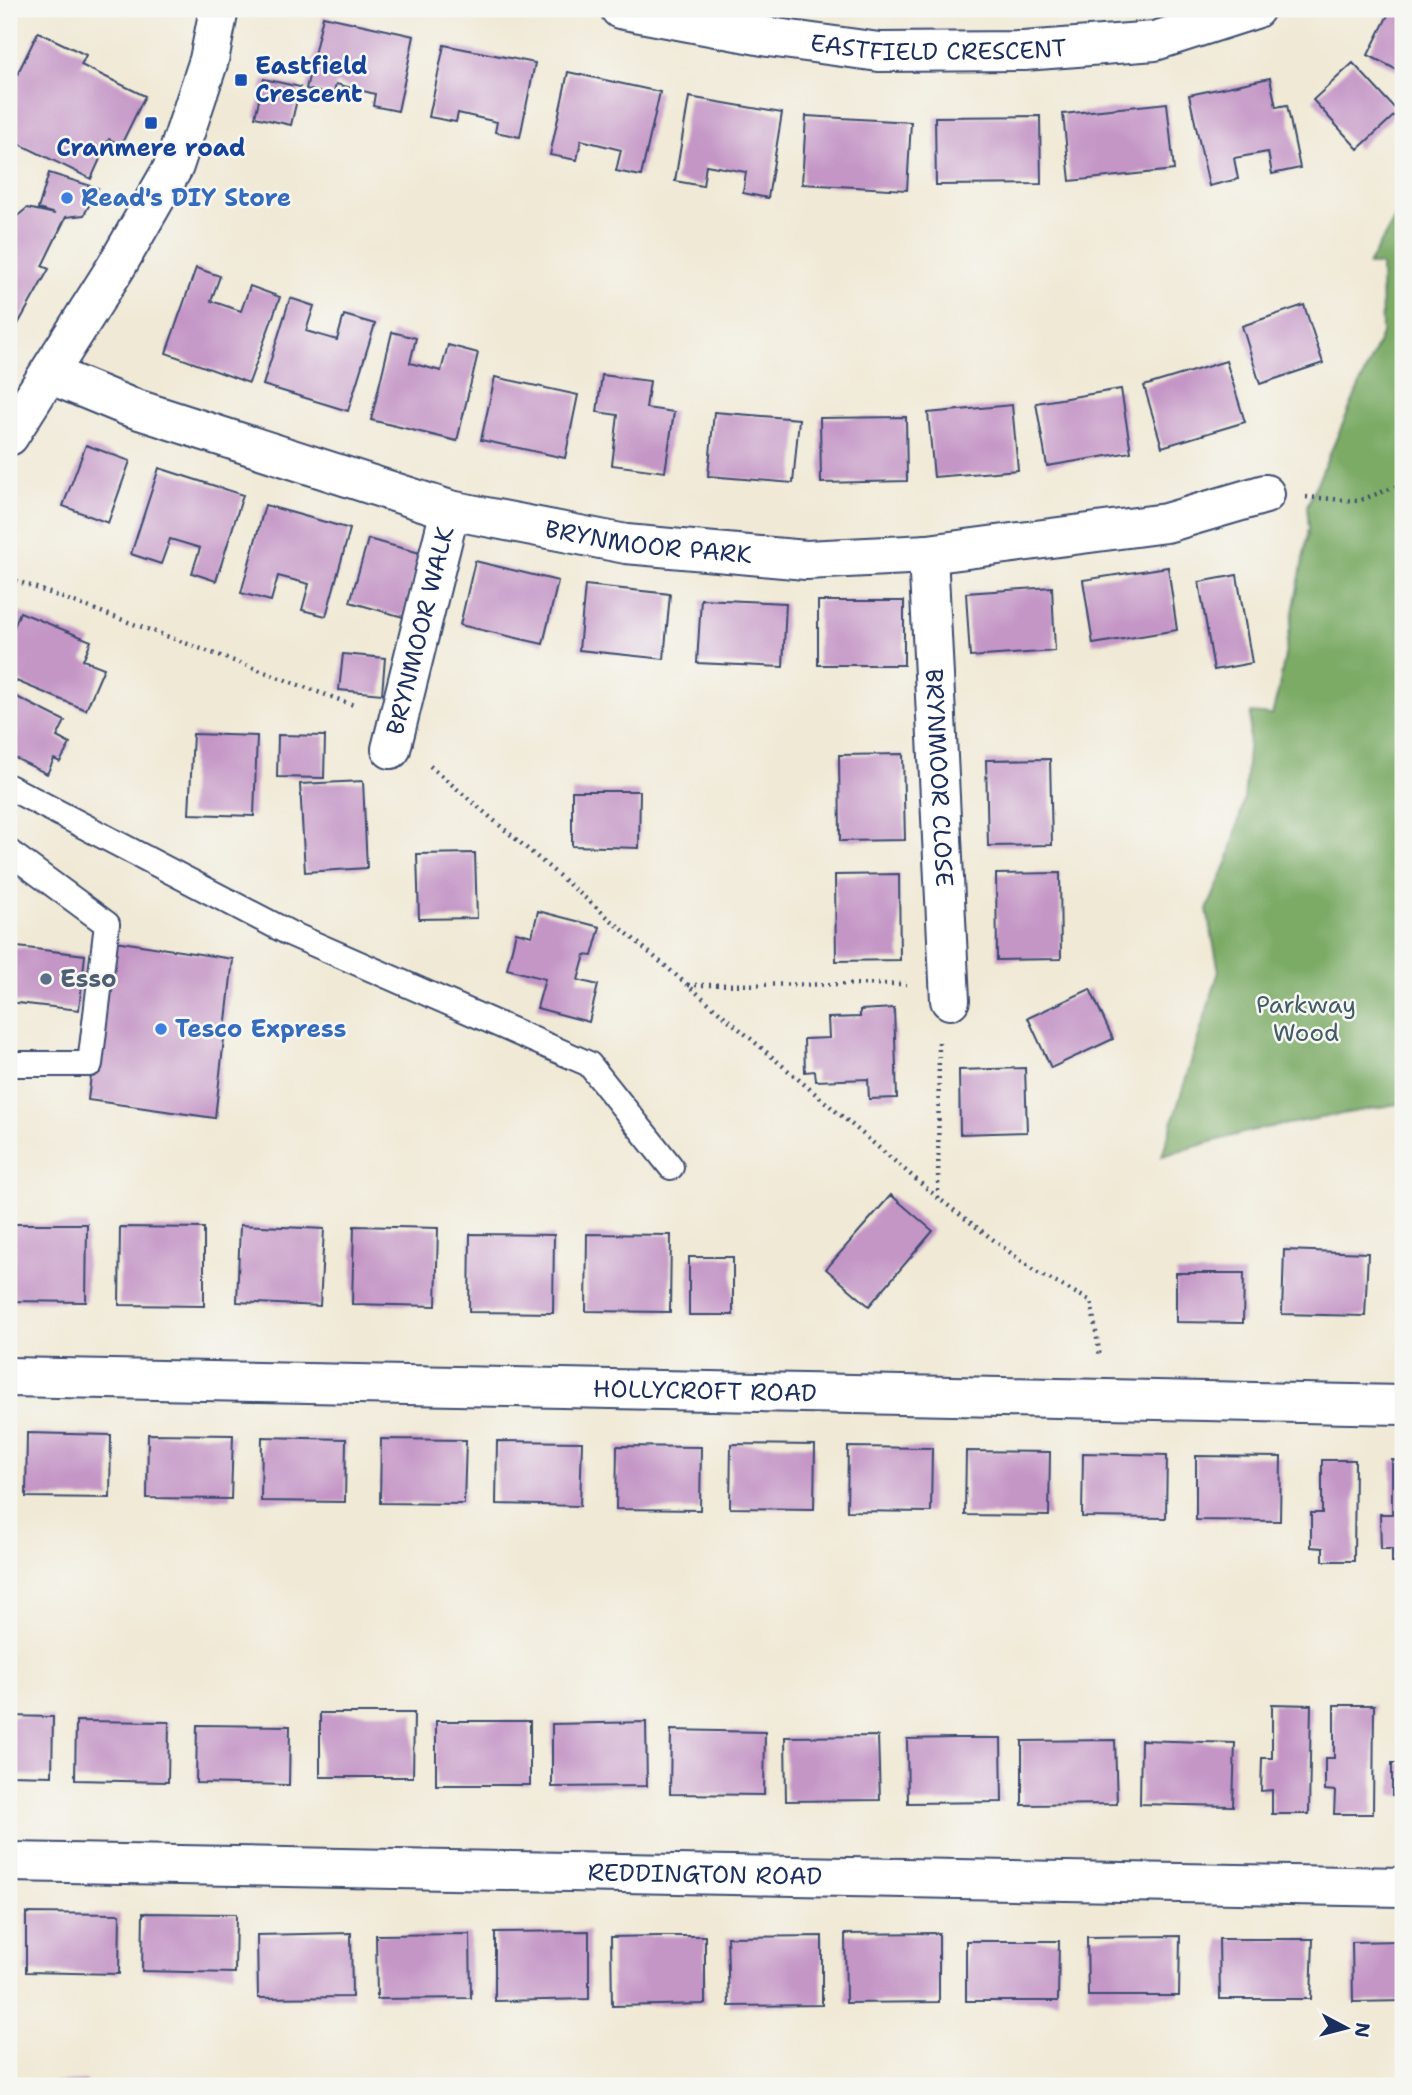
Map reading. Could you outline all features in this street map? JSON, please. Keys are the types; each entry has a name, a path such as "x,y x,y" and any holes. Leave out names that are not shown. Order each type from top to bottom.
{"street":[{"path":"9,436 116,267 174,166 209,60 219,9"},
{"name":"EASTFIELD CRESCENT","path":"620,9 769,37 892,52 1024,51 1155,41 1255,9"},
{"name":"BRYNMOOR PARK","path":"49,374 127,406 450,510 626,544 806,560 928,554 1166,523 1265,494"},
{"name":"BRYNMOOR WALK","path":"394,735 450,510"},
{"name":"BRYNMOOR CLOSE","path":"928,554 950,992"},
{"name":"HOLLYCROFT ROAD","path":"9,1377 1403,1405"},
{"name":"REDDINGTON ROAD","path":"9,1862 1403,1887"}],"lane":[{"path":"9,787 289,933 589,1064 671,1167"},
{"path":"9,852 107,925 90,1064 9,1064"}],"path":[{"path":"1265,494 1358,500 1403,484"},
{"path":"9,578 394,735 937,1198 1036,1272 1091,1301 1107,1399"},
{"path":"688,985 950,992 939,1016 937,1198"}],"green space":[{"name":"Parkway Wood","path":"1403,204 1403,1103 1250,1131 1162,1156 1219,971 1207,910 1229,858 1244,800 1251,713 1272,715 1309,528 1307,506 1382,334 1381,265 1368,265"}],"building":[{"path":"1391,9 1403,9 1403,73 1368,55"},
{"path":"323,16 414,36 398,111 373,106 375,94 336,84 333,95 306,89"},
{"path":"38,32 86,55 81,65 145,96 121,145 109,139 91,179 9,139 9,91"},
{"path":"444,45 535,63 520,137 495,132 497,122 458,113 456,122 429,117"},
{"path":"1353,63 1398,112 1358,149 1313,100"},
{"path":"568,72 660,92 641,176 616,171 621,150 581,140 577,160 550,155"},
{"path":"1270,78 1276,107 1287,105 1300,168 1272,174 1268,152 1234,158 1238,179 1209,186 1189,95"},
{"path":"264,79 300,87 291,125 255,117"},
{"path":"689,97 782,113 768,198 743,193 746,172 706,165 703,186 675,181"},
{"path":"1167,103 1174,170 1070,181 1063,114"},
{"path":"806,116 911,122 907,190 802,184"},
{"path":"1040,116 1041,184 936,185 935,117"},
{"path":"49,173 98,188 84,215 66,217 42,266 49,269 13,333 9,332 9,223 27,208 55,214 38,209"},
{"path":"196,268 220,276 211,301 241,311 250,286 280,297 249,383 166,353"},
{"path":"290,298 314,306 306,331 337,340 344,315 375,324 348,411 263,385"},
{"path":"1304,305 1323,363 1260,384 1242,326"},
{"path":"392,332 416,338 410,363 441,371 448,345 478,353 457,441 371,420"},
{"path":"1226,361 1245,422 1162,447 1144,386"},
{"path":"602,375 650,381 646,408 674,412 665,472 612,465 618,415 597,412"},
{"path":"495,377 578,395 565,458 481,440"},
{"path":"1121,389 1131,452 1047,466 1036,403"},
{"path":"1012,405 1018,470 934,477 928,413"},
{"path":"714,412 799,419 793,483 708,476"},
{"path":"906,417 907,481 821,483 820,418"},
{"path":"86,445 130,461 108,523 63,506"},
{"path":"159,468 243,495 216,581 192,573 200,548 170,539 161,564 131,554"},
{"path":"265,505 350,529 326,616 302,610 309,584 278,576 271,601 241,593"},
{"path":"368,539 420,553 403,617 350,602"},
{"path":"475,561 558,581 543,644 460,625"},
{"path":"1168,567 1177,630 1093,644 1083,580"},
{"path":"1237,575 1252,663 1214,670 1199,582"},
{"path":"585,585 670,594 664,659 579,650"},
{"path":"1052,587 1055,651 970,657 966,593"},
{"path":"701,599 786,603 783,667 697,663"},
{"path":"818,601 904,601 904,665 818,665"},
{"path":"20,612 91,641 83,660 104,668 86,710 9,678 9,640"},
{"path":"343,654 385,658 382,694 339,690"},
{"path":"9,693 65,721 57,737 70,744 60,762 54,759 47,774 9,755"},
{"path":"193,734 257,736 254,816 189,814"},
{"path":"278,735 325,736 324,778 277,777"},
{"path":"903,754 905,840 840,841 839,755"},
{"path":"1050,759 1052,845 988,846 986,760"},
{"path":"363,781 367,868 305,872 300,784"},
{"path":"572,791 640,791 639,848 572,846"},
{"path":"475,853 477,918 419,919 417,854"},
{"path":"1060,873 1061,959 997,960 996,874"},
{"path":"899,874 900,960 836,961 835,875"},
{"path":"538,911 600,927 592,956 585,955 578,980 598,985 589,1022 537,1008 545,979 507,969 516,932 532,936"},
{"name":"Tesco Express","path":"108,940 233,959 215,1118 88,1100"},
{"name":"Esso","path":"9,946 85,955 79,1010 9,1002"},
{"path":"1090,989 1113,1039 1051,1068 1028,1018"},
{"path":"894,1008 897,1098 869,1099 868,1079 816,1081 815,1071 805,1072 804,1039 829,1038 828,1018 860,1017 860,1010"},
{"path":"1025,1068 1027,1132 960,1134 959,1070"},
{"path":"891,1195 933,1231 869,1306 826,1269"},
{"path":"9,1224 87,1224 86,1302 9,1301"},
{"path":"240,1225 324,1229 320,1306 237,1302"},
{"path":"354,1226 438,1228 436,1306 352,1304"},
{"path":"120,1227 204,1228 204,1306 119,1305"},
{"path":"470,1234 554,1235 553,1313 469,1312"},
{"path":"587,1234 671,1235 670,1312 586,1311"},
{"path":"1284,1250 1368,1253 1365,1316 1282,1314"},
{"path":"689,1257 733,1257 733,1315 689,1315"},
{"path":"1176,1273 1244,1273 1243,1323 1176,1322"},
{"path":"27,1433 111,1435 110,1498 26,1497"},
{"path":"148,1434 233,1435 231,1499 147,1498"},
{"path":"262,1437 346,1439 345,1502 261,1501"},
{"path":"381,1439 466,1440 464,1504 380,1503"},
{"path":"497,1441 582,1442 580,1506 496,1504"},
{"path":"731,1444 815,1445 814,1509 730,1508"},
{"path":"617,1446 701,1447 700,1510 616,1509"},
{"path":"848,1447 932,1448 931,1512 847,1511"},
{"path":"966,1451 1050,1452 1049,1516 965,1515"},
{"path":"1083,1453 1167,1455 1166,1518 1082,1517"},
{"path":"1196,1456 1281,1457 1280,1521 1196,1520"},
{"path":"1322,1460 1355,1460 1354,1561 1323,1561 1323,1548 1311,1547 1311,1513 1322,1513"},
{"path":"1392,1460 1403,1461 1403,1562 1392,1562 1392,1549 1381,1549 1380,1514 1392,1514"},
{"path":"1272,1704 1311,1705 1309,1814 1272,1814 1272,1790 1261,1791 1262,1758 1272,1758"},
{"path":"1334,1705 1374,1705 1373,1814 1334,1814 1335,1791 1325,1790 1325,1758 1334,1758"},
{"path":"320,1713 414,1713 413,1777 320,1777"},
{"path":"9,1716 53,1717 52,1776 9,1775"},
{"path":"76,1721 169,1722 168,1782 75,1780"},
{"path":"436,1721 530,1721 530,1785 436,1785"},
{"path":"646,1722 647,1786 552,1787 552,1724"},
{"path":"197,1725 290,1726 289,1785 196,1783"},
{"path":"671,1730 765,1732 764,1795 670,1794"},
{"path":"878,1736 880,1800 786,1801 785,1737"},
{"path":"1001,1738 1002,1802 908,1803 907,1739"},
{"path":"1115,1740 1117,1804 1022,1805 1022,1741"},
{"path":"1141,1740 1235,1743 1233,1806 1140,1804"},
{"path":"1392,1763 1403,1763 1403,1796 1392,1795"},
{"path":"26,1913 120,1914 119,1974 26,1972"},
{"path":"143,1913 236,1914 235,1973 142,1971"},
{"path":"589,1931 589,1999 495,2001 495,1932"},
{"path":"351,1933 352,1997 258,1998 257,1935"},
{"path":"939,1933 939,2002 846,2003 845,1934"},
{"path":"470,1934 471,1998 377,1999 376,1935"},
{"path":"705,1936 705,2004 612,2006 611,1937"},
{"path":"822,1936 822,2005 729,2006 727,1937"},
{"path":"1180,1936 1179,1996 1088,1996 1087,1937"},
{"path":"1219,1939 1313,1939 1311,1999 1220,1999"},
{"path":"966,1941 1059,1941 1058,2001 966,2001"},
{"path":"1403,1941 1403,2001 1353,2002 1352,1942"},
{"path":"87,2081 88,2086 31,2086 31,2084"}],"place":[{"name":"Eastfield Crescent","path":"241,80"},
{"name":"Cranmere road","path":"151,123"},
{"name":"Read's DIY Store","path":"67,198"},
{"name":"Esso","path":"46,979"},
{"name":"Tesco Express","path":"161,1029"}]}
